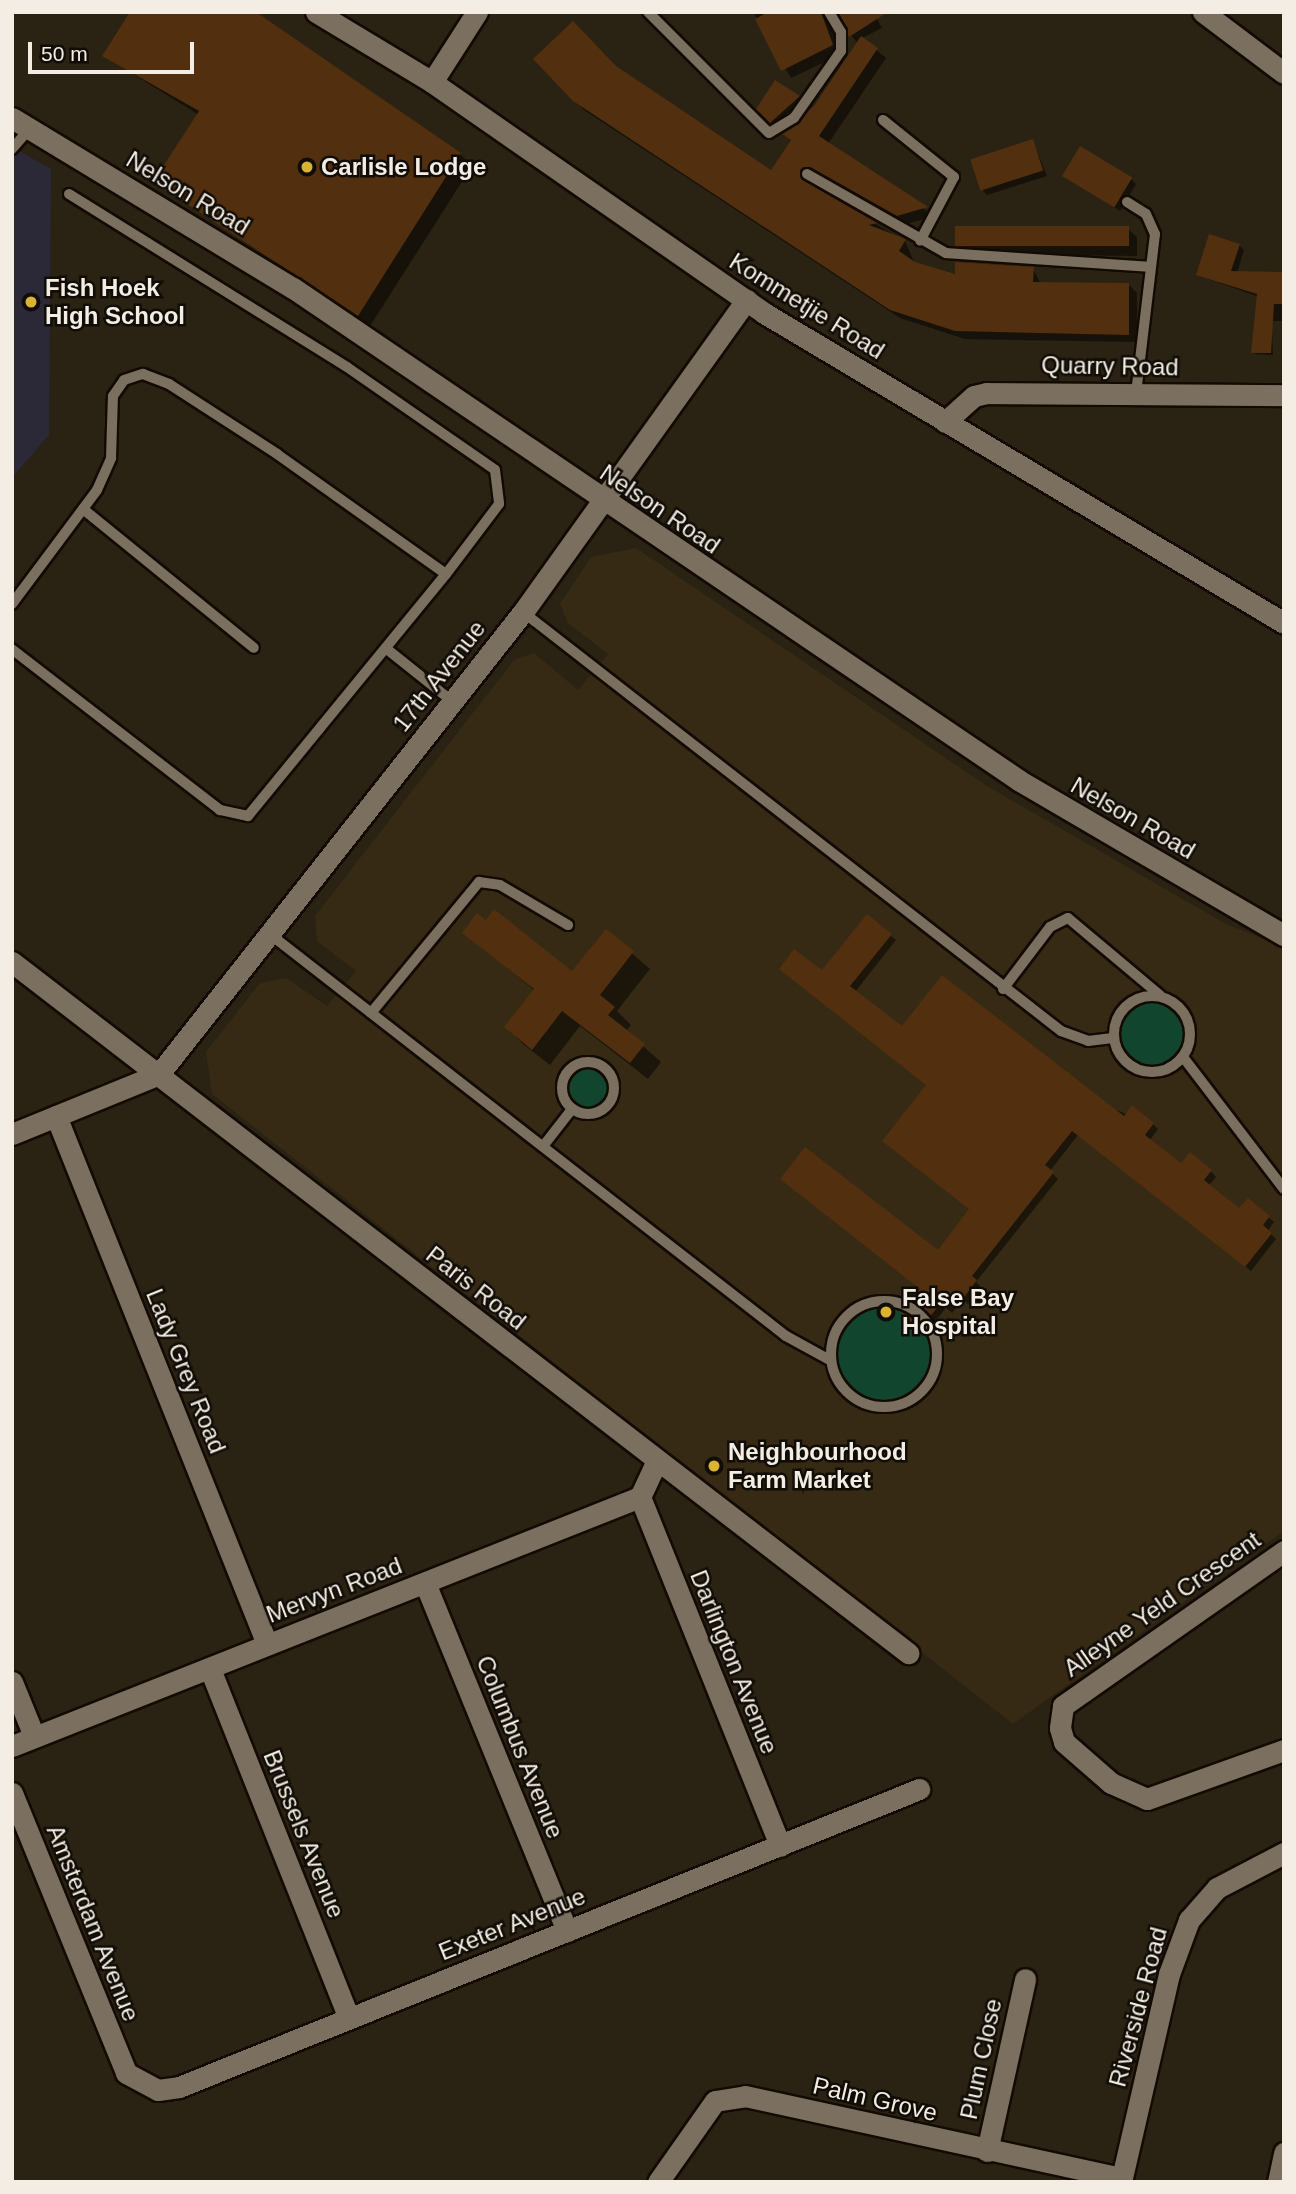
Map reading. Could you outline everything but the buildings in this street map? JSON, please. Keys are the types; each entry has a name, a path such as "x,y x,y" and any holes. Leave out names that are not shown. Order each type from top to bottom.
{"street":[{"name":"Kommetjie Road","path":"316,12 432,82 746,300 945,422 1284,623"},
{"path":"432,82 477,12"},
{"path":"1203,12 1284,73"},
{"name":"Nelson Road","path":"21,123 293,288 605,505 1049,800 1284,935"},
{"name":"17th Avenue","path":"159,1073 271,935 605,505 746,300"},
{"name":"Quarry Road","path":"945,422 974,396 988,393 1284,395"},
{"name":"Paris Road","path":"12,962 159,1073 656,1462 908,1653"},
{"path":"12,1134 159,1073"},
{"name":"Lady Grey Road","path":"56,1116 267,1644"},
{"path":"640,1497 656,1462"},
{"name":"Mervyn Road","path":"12,1746 640,1497"},
{"name":"Darlington Avenue","path":"640,1497 780,1846"},
{"name":"Alleyne Yeld Crescent","path":"1284,1551 1063,1706 1060,1728 1064,1742 1111,1783 1147,1798 1284,1749"},
{"name":"Columbus Avenue","path":"425,1583 567,1931"},
{"name":"Brussels Avenue","path":"210,1669 349,2018"},
{"path":"12,1682 34,1736"},
{"name":"Exeter Avenue","path":"125,2073 146,2087 179,2087 919,1789"},
{"name":"Amsterdam Avenue","path":"12,1793 125,2073"},
{"name":"Riverside Road","path":"1121,2180 1169,1974 1189,1920 1217,1888 1284,1853"},
{"name":"Plum Close","path":"987,2151 1025,1979"},
{"name":"Palm Grove","path":"658,2182 702,2115 729,2096 1121,2180"},
{"path":"1278,2182 1284,2153"}],"lane":[{"path":"648,12 769,132 794,118 841,51 841,32 830,12"},
{"path":"883,120 954,177 920,242"},
{"path":"12,149 21,123"},
{"path":"807,174 920,242 960,256 1151,267"},
{"path":"12,649 220,810 241,817 254,813 388,650 499,504 495,470 346,367 69,194"},
{"path":"1128,202 1154,227 1136,393"},
{"path":"12,604 83,509 111,458 113,396 124,380 149,375 277,454 446,574"},
{"path":"83,509 254,648"},
{"path":"523,612 1003,989 1070,1037 1114,1038"},
{"path":"388,650 452,701"},
{"path":"371,1013 479,882 500,885 568,925"},
{"path":"1003,989 1050,926 1068,918 1161,996 1189,1021 1183,1057 1165,1071 1142,1071 1122,1059 1114,1038 1127,1005 1161,996"},
{"path":"271,935 786,1336 828,1359 845,1387 883,1408 910,1402 940,1360 930,1330 897,1304 881,1300 853,1310 833,1336 828,1359"},
{"path":"1183,1057 1284,1189"},
{"path":"584,1062 601,1065 615,1086 611,1102 589,1115 572,1109 563,1095 569,1070 584,1062"},
{"path":"544,1146 572,1109"}],"shaded area":[{"name":"Fish Hoek High School","path":"12,147 51,169 49,435 12,478"},
{"name":"False Bay Hospital","path":"636,548 987,786 1226,924 1284,947 1284,1531 1013,1724 212,1094 206,1052 260,983 286,978 327,1006 356,971 317,941 315,916 514,660 534,653 578,690 608,654 568,623 560,604 591,557"}],"green space":[{"path":"1145,996 1159,996 1173,1002 1184,1013 1190,1034 1187,1049 1179,1061 1159,1072 1145,1072 1131,1066 1120,1055 1114,1041 1114,1027 1120,1013 1131,1002"},
{"path":"588,1062 607,1069 614,1088 607,1107 588,1114 569,1107 562,1088 569,1069"},
{"path":"884,1301 904,1305 921,1317 933,1334 937,1354 933,1374 921,1391 904,1403 884,1407 864,1403 847,1391 835,1374 831,1354 835,1334 847,1317 864,1305"}],"place":[{"name":"Carlisle Lodge","path":"307,167"},
{"name":"Fish Hoek High School","path":"31,302"},
{"name":"False Bay Hospital","path":"886,1312"},
{"name":"Neighbourhood Farm Market","path":"714,1466"}]}
